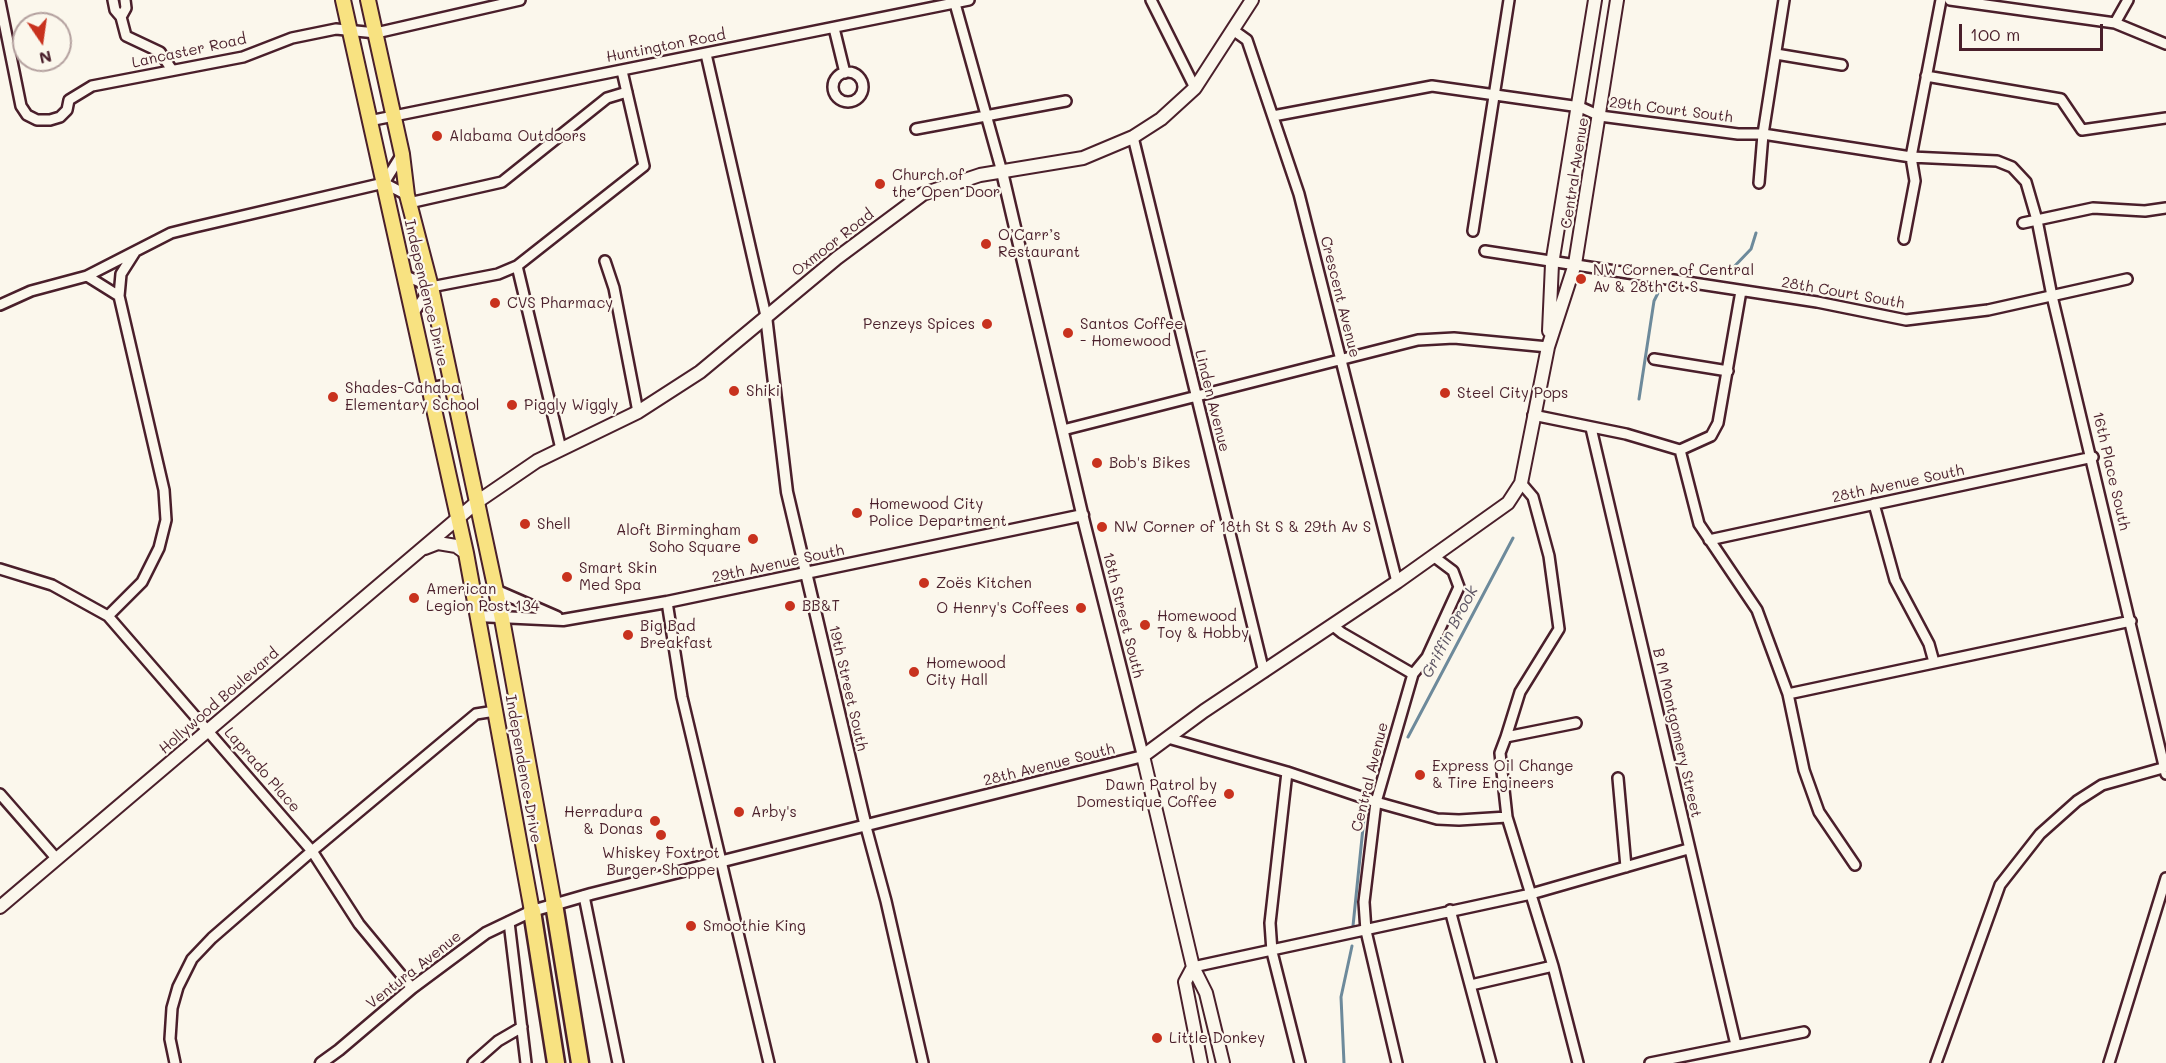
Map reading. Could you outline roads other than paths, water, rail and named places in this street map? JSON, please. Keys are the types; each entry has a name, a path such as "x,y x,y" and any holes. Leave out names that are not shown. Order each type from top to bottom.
{"highway":[{"path":"554,904 580,1063"},
{"path":"532,911 556,1063"}],"main road":[{"name":"Independence Drive","path":"344,0 466,553 532,911"},
{"name":"Independence Drive","path":"368,0 402,154 408,199 431,287 477,502 554,904"},
{"name":"Oxmoor Road","path":"458,518 477,502 537,461 638,412 700,372 864,237 923,194 980,175 1083,158 1133,137 1161,119 1196,88 1252,0"},
{"name":"Central Avenue","path":"1548,347 1552,261 1580,107 1595,0"},
{"name":"Central Avenue","path":"1508,503 1521,483 1548,347 1575,264 1617,0"},
{"name":"28th Avenue South","path":"1143,756 1508,503"},
{"name":"Hollywood Boulevard","path":"0,907 458,518"},
{"path":"416,552 438,543 456,546 466,553"},
{"name":"18th Street South","path":"1143,756 1193,968 1206,993 1223,1063"},
{"path":"1193,968 1185,982 1201,1063"}],"street":[{"path":"113,0 126,36 160,52 172,70"},
{"path":"121,17 126,8 125,0"},
{"name":"Lancaster Road","path":"0,2 21,106 27,115 37,120 50,120 60,117 67,110 69,100 92,86 243,57 292,38 336,29 376,33 520,0"},
{"name":"Huntington Road","path":"369,121 969,0"},
{"path":"1151,0 1196,88"},
{"path":"1473,231 1509,0"},
{"path":"1759,183 1763,134 1784,0"},
{"path":"1904,239 1915,181 1911,157 1941,0"},
{"path":"1950,0 2115,23 2166,44"},
{"path":"2115,23 2128,0"},
{"path":"955,2 1002,172"},
{"path":"834,28 845,73"},
{"name":"Crescent Avenue","path":"1233,30 1246,40 1299,194 1397,582"},
{"path":"706,54 766,316"},
{"path":"1776,54 1842,65"},
{"path":"404,275 431,287 498,274 517,266 644,166 622,70"},
{"path":"1926,76 2061,99 2082,130 2166,118"},
{"name":"29th Court South","path":"1273,116 1432,86 1496,93 1580,107 1600,116 1738,134 1763,134 1911,157 1997,161 2012,167 2026,182"},
{"path":"384,183 408,199 502,182 608,98 627,92"},
{"path":"916,129 1066,101"},
{"name":"Linden Avenue","path":"1133,137 1264,672"},
{"path":"0,305 31,291 87,276 136,250 189,229 384,183 402,154"},
{"name":"18th Street South","path":"1002,172 1143,756"},
{"name":"16th Place South","path":"2026,182 2037,220 2052,296 2166,769"},
{"path":"2023,223 2063,212 2093,208 2145,211 2166,208"},
{"path":"108,616 142,582 159,548 166,520 164,490 119,296 121,274 136,250"},
{"name":"28th Court South","path":"1485,251 1817,302 1906,320 1942,318 2127,279"},
{"path":"605,261 614,288 638,412"},
{"path":"517,266 561,449"},
{"path":"87,276 119,296"},
{"path":"413,314 431,287"},
{"path":"1533,415 1626,434 1680,450 1711,436 1718,423 1741,291"},
{"name":"19th Street South","path":"766,316 788,492 825,661 886,901 923,1063"},
{"path":"1063,430 1431,339 1454,338 1548,347"},
{"path":"1654,359 1728,371"},
{"path":"430,388 451,384"},
{"name":"B M Montgomery Street","path":"1591,428 1688,849 1736,1045"},
{"path":"1680,450 1700,524 1757,610 1788,694 1804,770 1819,812 1856,865"},
{"name":"28th Avenue South","path":"1710,540 2092,457"},
{"path":"1521,483 1533,497 1549,556 1559,629 1520,693 1500,753 1507,817 1553,966 1578,1063"},
{"path":"1874,504 1895,580 1929,644 1934,662"},
{"name":"29th Avenue South","path":"478,616 501,619 563,620 667,602 1083,515"},
{"name":"Central Avenue","path":"1397,1063 1366,931 1364,902 1370,831 1376,802 1413,674 1427,657 1459,587 1453,571 1433,556"},
{"name":"Laprado Place","path":"0,569 52,585 108,616 312,851 359,924 412,988"},
{"path":"495,590 563,620"},
{"path":"667,602 682,697 769,1063"},
{"path":"1788,694 2131,621"},
{"path":"1332,624 1413,674"},
{"path":"175,1063 170,1039 172,1008 178,987 192,959 212,938 312,851 476,714 495,711"},
{"path":"1506,737 1575,723"},
{"path":"1168,738 1437,819 1507,817"},
{"name":"28th Avenue South","path":"532,911 1143,756"},
{"path":"1936,1063 2000,885 2040,834 2077,801 2102,785 2166,769"},
{"path":"1287,772 1270,923 1272,952 1300,1063"},
{"path":"1618,778 1626,867"},
{"path":"0,794 56,858"},
{"path":"1193,968 1531,894 1688,849"},
{"path":"2109,1063 2166,878"},
{"path":"584,896 618,1063"},
{"path":"1450,910 1491,1063"},
{"name":"Ventura Avenue","path":"321,1063 412,988 486,933 532,911"},
{"path":"509,922 526,1063"},
{"path":"1471,985 1553,966"},
{"path":"473,1063 498,1041 522,1027"},
{"path":"1650,1063 1804,1032"}],"waterway":[{"name":"Griffin Brook","path":"1729,272 1751,249 1756,233"},
{"name":"Griffin Brook","path":"1639,399 1654,301 1658,293"},
{"name":"Griffin Brook","path":"1408,737 1513,538"},
{"name":"Griffin Brook","path":"1353,926 1365,808"},
{"name":"Griffin Brook","path":"1344,1063 1341,997 1352,946"}],"place":[{"name":"Alabama Outdoors","path":"437,136"},
{"name":"Church of the Open Door","path":"880,184"},
{"name":"O’Carr’s Restaurant","path":"986,244"},
{"name":"NW Corner of Central Av & 28th Ct S","path":"1581,279"},
{"name":"CVS Pharmacy","path":"495,303"},
{"name":"Penzeys Spices","path":"987,324"},
{"name":"Santos Coffee - Homewood","path":"1068,333"},
{"name":"Shiki","path":"734,391"},
{"name":"Steel City Pops","path":"1445,393"},
{"name":"Shades-Cahaba Elementary School","path":"333,397"},
{"name":"Piggly Wiggly","path":"512,405"},
{"name":"Bob's Bikes","path":"1097,463"},
{"name":"Homewood City Police Department","path":"857,513"},
{"name":"Shell","path":"525,524"},
{"name":"NW Corner of 18th St S & 29th Av S","path":"1102,527"},
{"name":"Aloft Birmingham Soho Square","path":"753,539"},
{"name":"Smart Skin Med Spa","path":"567,577"},
{"name":"Zoës Kitchen","path":"924,583"},
{"name":"American Legion Post 134","path":"414,598"},
{"name":"BB&T","path":"790,606"},
{"name":"O Henry's Coffees","path":"1081,608"},
{"name":"Homewood Toy & Hobby","path":"1145,625"},
{"name":"Big Bad Breakfast","path":"628,635"},
{"name":"Homewood City Hall","path":"914,672"},
{"name":"Express Oil Change & Tire Engineers","path":"1420,775"},
{"name":"Dawn Patrol by Domestique Coffee","path":"1229,794"},
{"name":"Arby's","path":"739,812"},
{"name":"Herradura & Donas","path":"655,821"},
{"name":"Whiskey Foxtrot Burger Shoppe","path":"661,835"},
{"name":"Smoothie King","path":"691,926"},
{"name":"Little Donkey","path":"1157,1038"}]}
